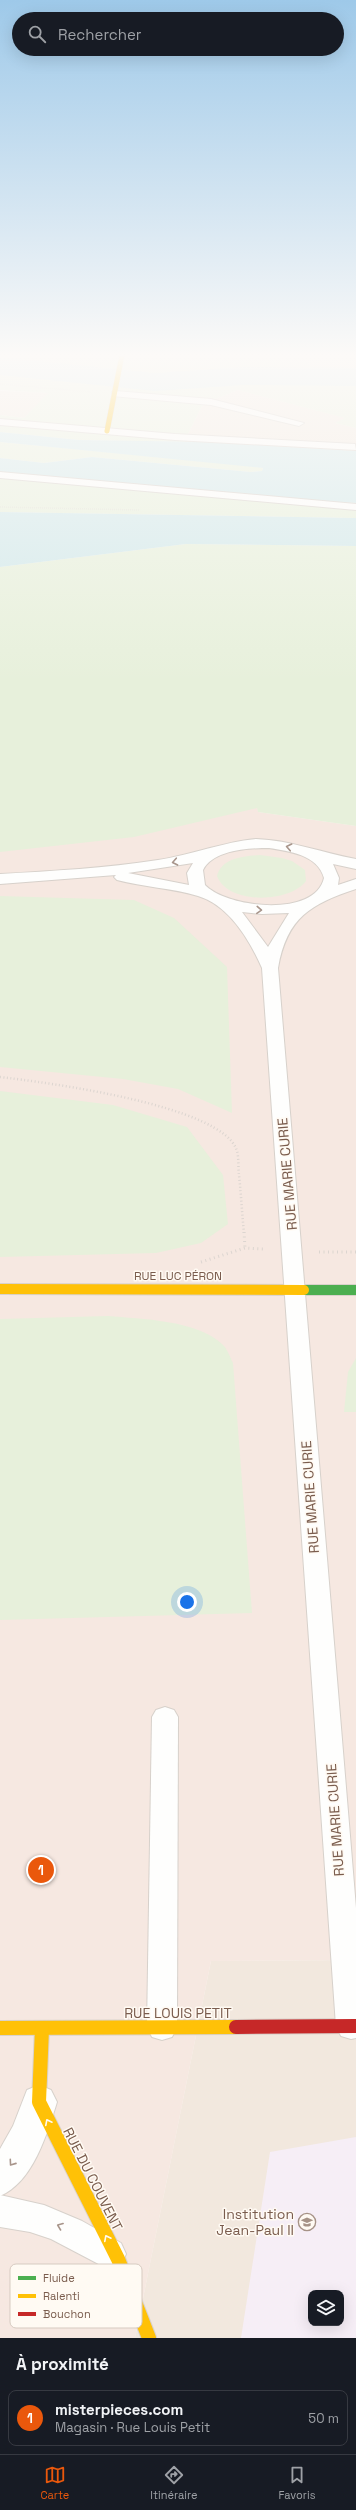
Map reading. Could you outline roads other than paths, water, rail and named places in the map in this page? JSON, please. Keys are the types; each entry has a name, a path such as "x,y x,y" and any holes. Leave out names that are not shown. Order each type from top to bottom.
{"street":[{"name":"RUE LUC PÉRON","path":"0,1289 189,1288 356,1290"},
{"name":"RUE LOUIS PETIT","path":"0,2028 353,2026"},
{"name":"RUE DU COUVENT","path":"42,2028 39,2102 120,2264"},
{"path":"0,2178 12,2164 32,2128 39,2102"},
{"name":"RUE DU COUVENT","path":"142,2320 149,2338"}],"lane":[{"path":"0,475 356,507"},
{"path":"0,879 78,874 152,866 213,854 230,848 262,844 284,846 313,855 356,864"},
{"path":"203,892 196,882 195,872 201,862 213,854"},
{"path":"313,855 326,864 332,874 332,884 325,894"},
{"path":"78,874 130,878 203,892 221,902 262,910 304,905 325,894 356,884"},
{"name":"RUE MARIE CURIE","path":"221,902 252,937 270,968"},
{"name":"RUE MARIE CURIE","path":"304,905 286,926 274,952 270,968 353,2026"},
{"path":"162,2027 165,1717"},
{"path":"0,2211 39,2218 66,2228 118,2259"}],"water":[{"path":"0,464 167,464 251,472 262,471 263,468 224,464 356,464 356,503 258,497 0,472"},
{"path":"0,512 356,518 356,546 186,544 0,567"}],"place":[{"name":"misterpieces.com","path":"41,1870"},
{"name":"Institution Jean-Paul II","path":"307,2222"}]}
